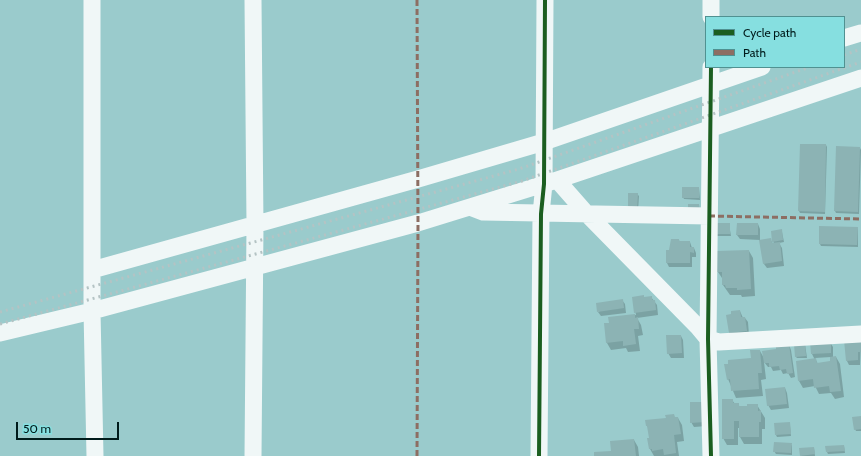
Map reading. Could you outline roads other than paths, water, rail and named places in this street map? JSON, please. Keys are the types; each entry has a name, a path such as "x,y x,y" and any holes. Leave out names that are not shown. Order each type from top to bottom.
{"street":[{"path":"92,0 92,311 95,456"},
{"path":"253,0 255,225 253,456"},
{"path":"539,456 542,214 550,182 544,142 545,0"},
{"path":"711,0 711,16"},
{"path":"845,38 861,32"},
{"path":"711,68 708,339 711,456"},
{"path":"92,270 544,142 759,68"},
{"path":"0,333 92,311 418,223 550,182 861,78"},
{"path":"550,182 586,213 708,339 719,342 861,334"},
{"path":"470,206 483,212 709,216"}],"railway":[{"path":"845,55 861,49"},
{"path":"845,68 861,62"},
{"path":"0,312 519,169 807,68"},
{"path":"0,324 522,181 844,68"}]}
